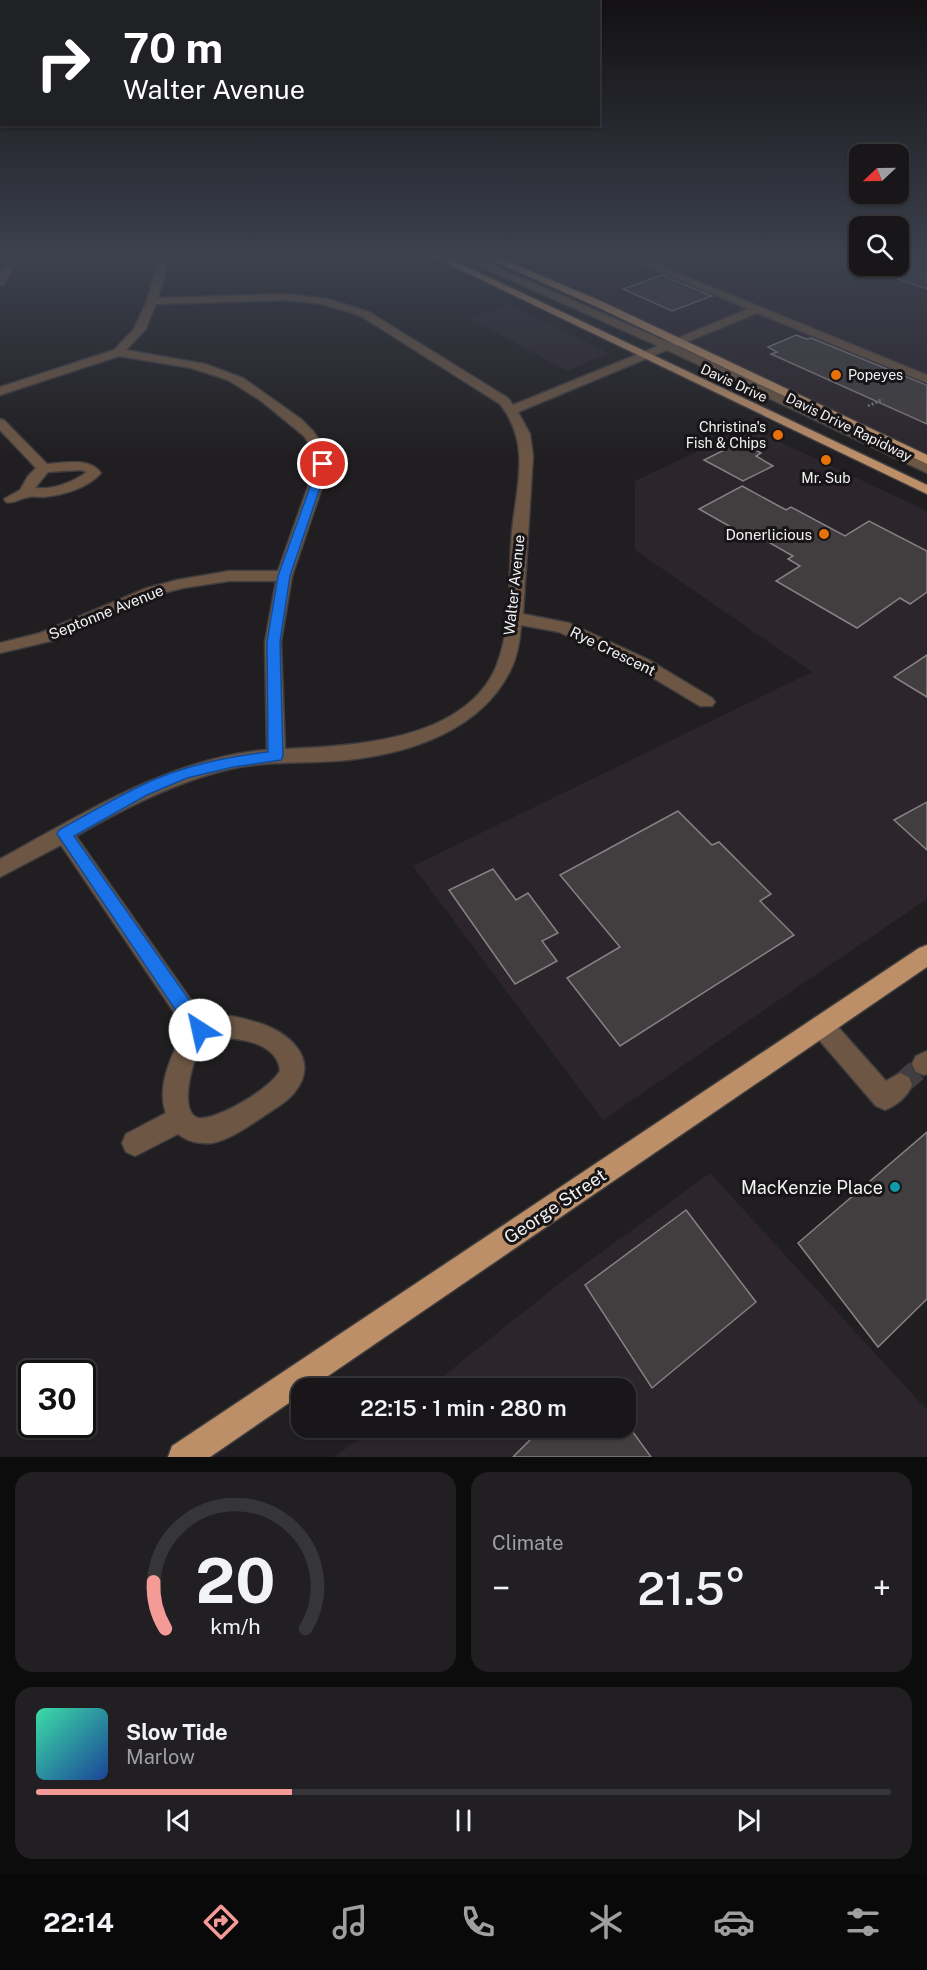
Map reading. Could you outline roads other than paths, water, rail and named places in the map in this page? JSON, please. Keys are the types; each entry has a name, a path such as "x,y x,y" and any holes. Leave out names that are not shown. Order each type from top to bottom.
{"main road":[{"name":"Davis Drive","path":"574,322 927,490"},
{"name":"Davis Drive","path":"629,322 668,346 927,460"},
{"name":"George Street","path":"183,1457 927,955"}],"street":[{"path":"0,391 118,352 139,330 143,322"},
{"name":"Walter Avenue","path":"0,869 142,791 184,774 233,761 349,752 394,745 429,734 456,719 494,686 504,666 514,618 526,444 511,410 491,391 378,322"},
{"name":"Davis Drive Rapidway","path":"608,322 668,346 927,469"},
{"path":"511,410 726,322"},
{"path":"789,322 927,379"},
{"name":"Davis Drive Rapidway","path":"668,346 927,480"},
{"path":"118,352 211,370 234,378 300,424 316,442 323,464 284,576 273,642 276,756"},
{"path":"0,423 44,468"},
{"path":"11,499 29,492 36,495 47,493 88,479 94,473 90,468 81,466 44,468 29,485 29,492"},
{"name":"Septonne Avenue","path":"0,648 54,633 153,591 182,583 229,576 284,576"},
{"name":"Rye Crescent","path":"514,618 563,627 641,663 706,702"},
{"path":"64,834 200,1030"},
{"path":"207,1026 234,1028 277,1041 290,1056 293,1066 292,1076 278,1093 217,1129 194,1130 180,1119 175,1095 179,1075 194,1037 200,1030 207,1026"},
{"path":"822,1026 885,1098 900,1085"},
{"path":"135,1143 180,1119"}],"tunnel":[{"path":"900,1085 924,1064"}],"place":[{"name":"Popeyes","path":"836,375"},
{"name":"Christina's Fish & Chips","path":"778,435"},
{"name":"Mr. Sub","path":"826,460"},
{"name":"Donerlicious","path":"824,534"},
{"name":"MacKenzie Place","path":"895,1187"}]}
